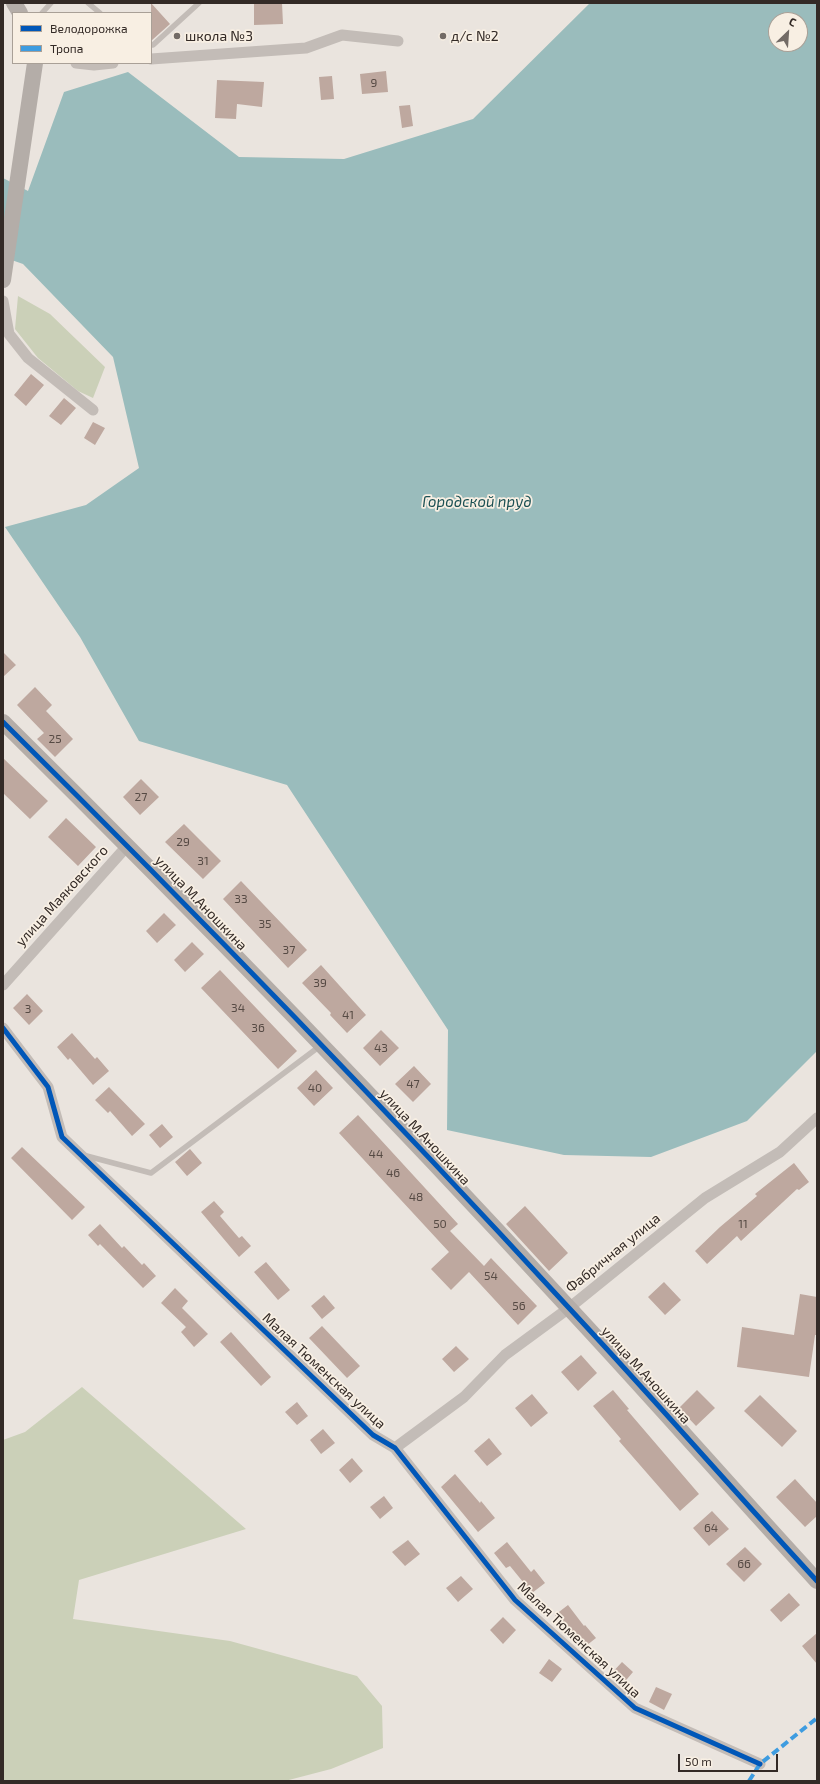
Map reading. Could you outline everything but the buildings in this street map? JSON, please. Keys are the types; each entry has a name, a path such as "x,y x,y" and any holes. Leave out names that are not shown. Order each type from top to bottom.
{"street":[{"path":"14,3 19,12"},
{"path":"152,59 306,48 342,35 398,40"},
{"path":"3,280 7,263 25,122 35,64"},
{"path":"85,64 104,64"},
{"path":"3,300 9,334 28,358 93,410"},
{"name":"улица М.Аношкина","path":"3,722 128,846 322,1045 570,1308 734,1485 817,1581"},
{"name":"улица Маяковского","path":"3,985 128,846"},
{"name":"Малая Тюменская улица","path":"3,1028 48,1087 62,1137 372,1435 395,1448 515,1600 635,1708 760,1764"},
{"name":"Фабричная улица","path":"395,1448 464,1397 505,1355 570,1308 705,1198 780,1152 817,1118"}],"lane":[{"path":"43,12 51,3"},
{"path":"88,3 99,12"},
{"path":"152,45 163,37 199,3"},
{"path":"80,1154 151,1173 322,1045"}],"green space":[{"path":"18,296 50,314 105,367 93,398 78,391 38,358 15,329"},
{"path":"82,1387 246,1529 79,1580 73,1619 230,1641 357,1676 382,1706 383,1748 331,1769 285,1781 3,1781 3,1440 25,1432"}],"water":[{"name":"Городской пруд","path":"590,3 817,3 817,1051 747,1121 651,1157 564,1155 447,1130 448,1030 287,785 139,741 80,637 5,527 86,505 139,468 113,357 23,264 3,257 3,178 28,191 64,92 128,72 239,157 344,159 473,119"}],"marked path":[{"path":"749,1781 760,1764 817,1718"}],"cycle path":[{"path":"3,722 147,866 360,1085 500,1233 817,1581"},
{"path":"3,1028 48,1087 62,1137 373,1435 395,1448 515,1600 635,1708 760,1764"}],"place":[{"name":"школа №3","path":"177,36"},
{"name":"д/с №2","path":"443,36"}]}
